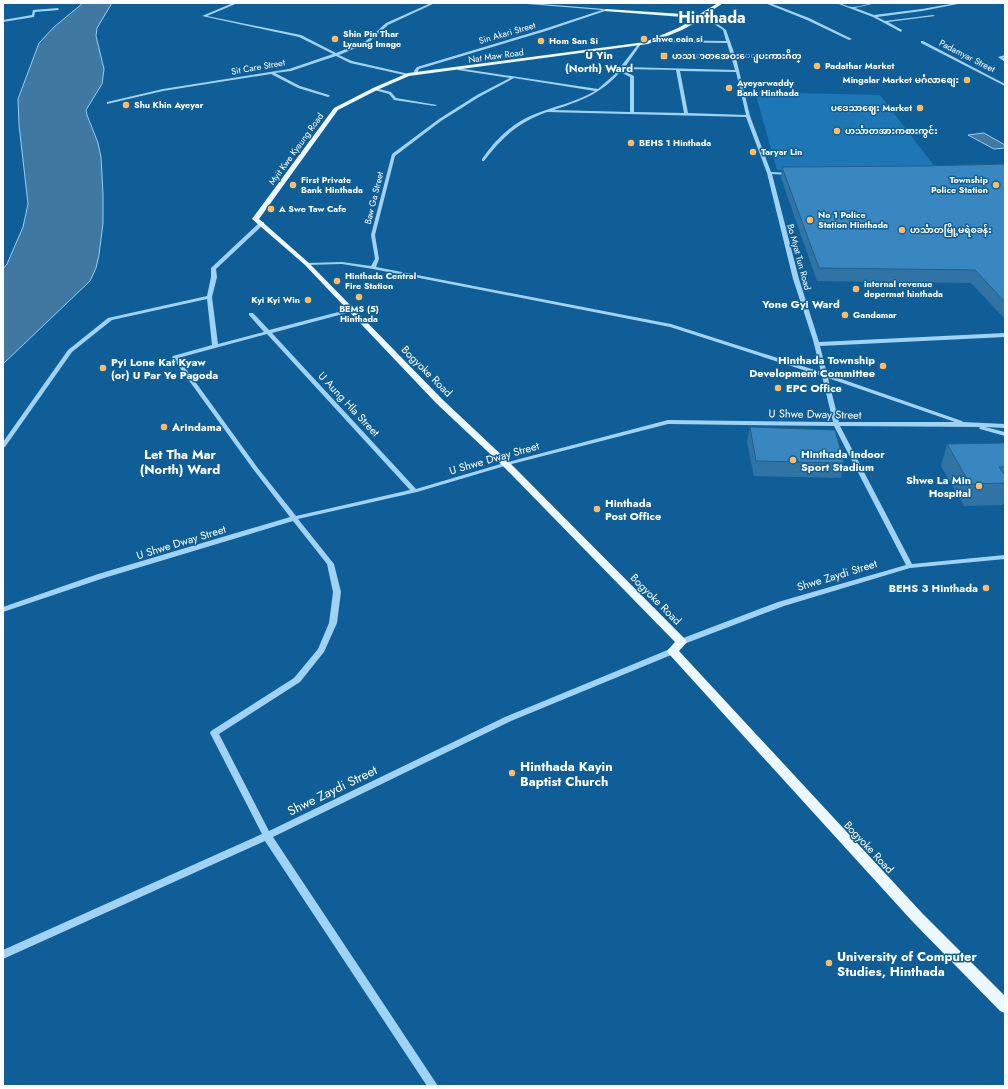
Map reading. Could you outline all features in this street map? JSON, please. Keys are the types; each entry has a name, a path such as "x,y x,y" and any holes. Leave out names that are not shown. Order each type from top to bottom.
{"main road":[{"name":"Nat Maw Road","path":"704,16 721,3"},
{"name":"Nat Maw Road","path":"408,75 653,41 729,3"},
{"path":"606,7 704,16"},
{"name":"Myit Kwe Kyaung Road","path":"262,223 255,218 336,110 375,89 408,75"},
{"name":"Bogyoke Road","path":"262,223 307,264 439,401 506,464 681,642 673,651 917,916 1005,1006"}],"street":[{"path":"236,3 204,16 300,36 351,62 408,75"},
{"name":"Sit Care Street","path":"108,103 163,90 290,70 335,55 367,42 387,24 433,3"},
{"path":"517,3 606,7"},
{"path":"767,3 808,19 850,39"},
{"path":"838,3 874,16 901,31"},
{"path":"852,8 874,3"},
{"path":"874,16 961,3"},
{"name":"Sin Akari Street","path":"417,74 416,71 418,68 545,30 606,7"},
{"path":"3,21 33,16 34,11 58,9"},
{"name":"Bo Myat Tun Road","path":"704,16 724,30 728,42 748,116 768,173 796,279 817,344 836,424 910,566"},
{"path":"884,22 933,16"},
{"path":"653,41 728,42"},
{"name":"Padamyar Street","path":"922,42 1005,85"},
{"path":"483,160 497,141 509,129 525,119 571,103 598,90 622,69 639,44"},
{"path":"1005,56 1000,57 1005,61"},
{"path":"458,69 598,90"},
{"path":"622,69 737,71"},
{"path":"622,69 632,76 632,113"},
{"path":"678,69 686,114"},
{"path":"270,73 298,87 328,96"},
{"name":"Baw Ga Street","path":"373,268 377,259 372,235 393,155 440,120 478,96 512,78"},
{"path":"375,89 390,93 396,99 435,105"},
{"path":"547,111 748,116"},
{"path":"768,173 799,174"},
{"path":"215,345 209,297 214,277 213,269 262,223"},
{"path":"307,264 342,264 373,268 671,326 825,375 965,424 1005,434"},
{"path":"3,446 70,351 110,319 209,297"},
{"path":"352,310 215,345 175,357 255,468 330,564 337,592 333,623 321,650 297,680 214,733 267,836 433,1086"},
{"name":"U Aung Hla Street","path":"251,314 415,491"},
{"path":"817,344 1005,335"},
{"name":"U Shwe Dway Street","path":"3,610 101,576 294,518 415,491 506,464 668,422 965,424 1005,426"},
{"name":"Shwe Zaydi Street","path":"681,642 781,604 910,566 1005,557"},
{"name":"Shwe Zaydi Street","path":"3,955 267,836 508,719 673,651"}],"shaded area":[{"path":"83,3 112,3 97,28 96,36 104,69 102,84 86,110 98,143 101,157 103,223 99,255 96,268 90,281 3,364 3,269 7,264 23,227 28,204 19,125 18,99 39,43 54,27"},
{"name":"ဟင်္သာတအားကစားကွင်း","path":"755,92 880,95 935,167 936,171 777,170"},
{"path":"984,133 1005,145 1005,148 994,149 968,135"}],"building":[{"name":"ဟင်္သာတမြို့မရဲစခန်း","path":"1005,164 1005,302 975,270 819,268 782,167 924,166"},
{"path":"750,427 835,430 844,463 756,461"},
{"path":"1005,443 1005,467 999,467 1005,475 1005,483 970,484 947,444"}],"place":[{"name":"Shin Pin Thar Lyaung Image","path":"335,39"},
{"name":"shwe eain si","path":"644,39"},
{"name":"Hom San Si","path":"541,41"},
{"name":"ဟသၤာတအေဝးေျပးကားဂိတ္","path":"664,56"},
{"name":"Padathar Market","path":"817,66"},
{"name":"Mingalar Market မင်္ဂလာစျေး","path":"967,80"},
{"name":"Ayeyarwaddy Bank Hinthada","path":"729,88"},
{"name":"Shu Khin Ayeyar","path":"126,105"},
{"name":"ပဒေသာဈေး Market","path":"920,108"},
{"name":"ဟင်္သာတအားကစားကွင်း","path":"837,131"},
{"name":"BEHS 1 Hinthada","path":"631,143"},
{"name":"Taryar Lin","path":"753,152"},
{"name":"First Private Bank Hinthada","path":"293,185"},
{"name":"Township Police Station","path":"996,185"},
{"name":"A Swe Taw Cafe","path":"271,209"},
{"name":"No 1 Police Station Hinthada","path":"810,220"},
{"name":"ဟင်္သာတမြို့မရဲစခန်း","path":"902,230"},
{"name":"Hinthada Central Fire Station","path":"337,281"},
{"name":"internal revenue depermat hinthada","path":"856,289"},
{"name":"BEMS (5) Hinthada","path":"359,297"},
{"name":"Kyi Kyi Win","path":"308,300"},
{"name":"Gandamar","path":"845,315"},
{"name":"Hinthada Township Development Committee","path":"883,366"},
{"name":"Pyi Lone Kat Kyaw (or) U Par Ye Pagoda","path":"103,368"},
{"name":"EPC Office","path":"778,388"},
{"name":"Arindama","path":"164,427"},
{"name":"Hinthada Indoor Sport Stadium","path":"793,460"},
{"name":"Shwe La Min Hospital","path":"979,486"},
{"name":"Hinthada Post Office","path":"597,509"},
{"name":"BEHS 3 Hinthada","path":"986,588"},
{"name":"Hinthada Kayin Baptist Church","path":"512,773"},
{"name":"University of Computer Studies, Hinthada","path":"829,963"}],"district":[{"name":"Hinthada","path":"712,17"},
{"name":"U Yin (North) Ward","path":"599,61"},
{"name":"Yone Gyi Ward","path":"801,304"},
{"name":"Let Tha Mar (North) Ward","path":"180,462"}]}
